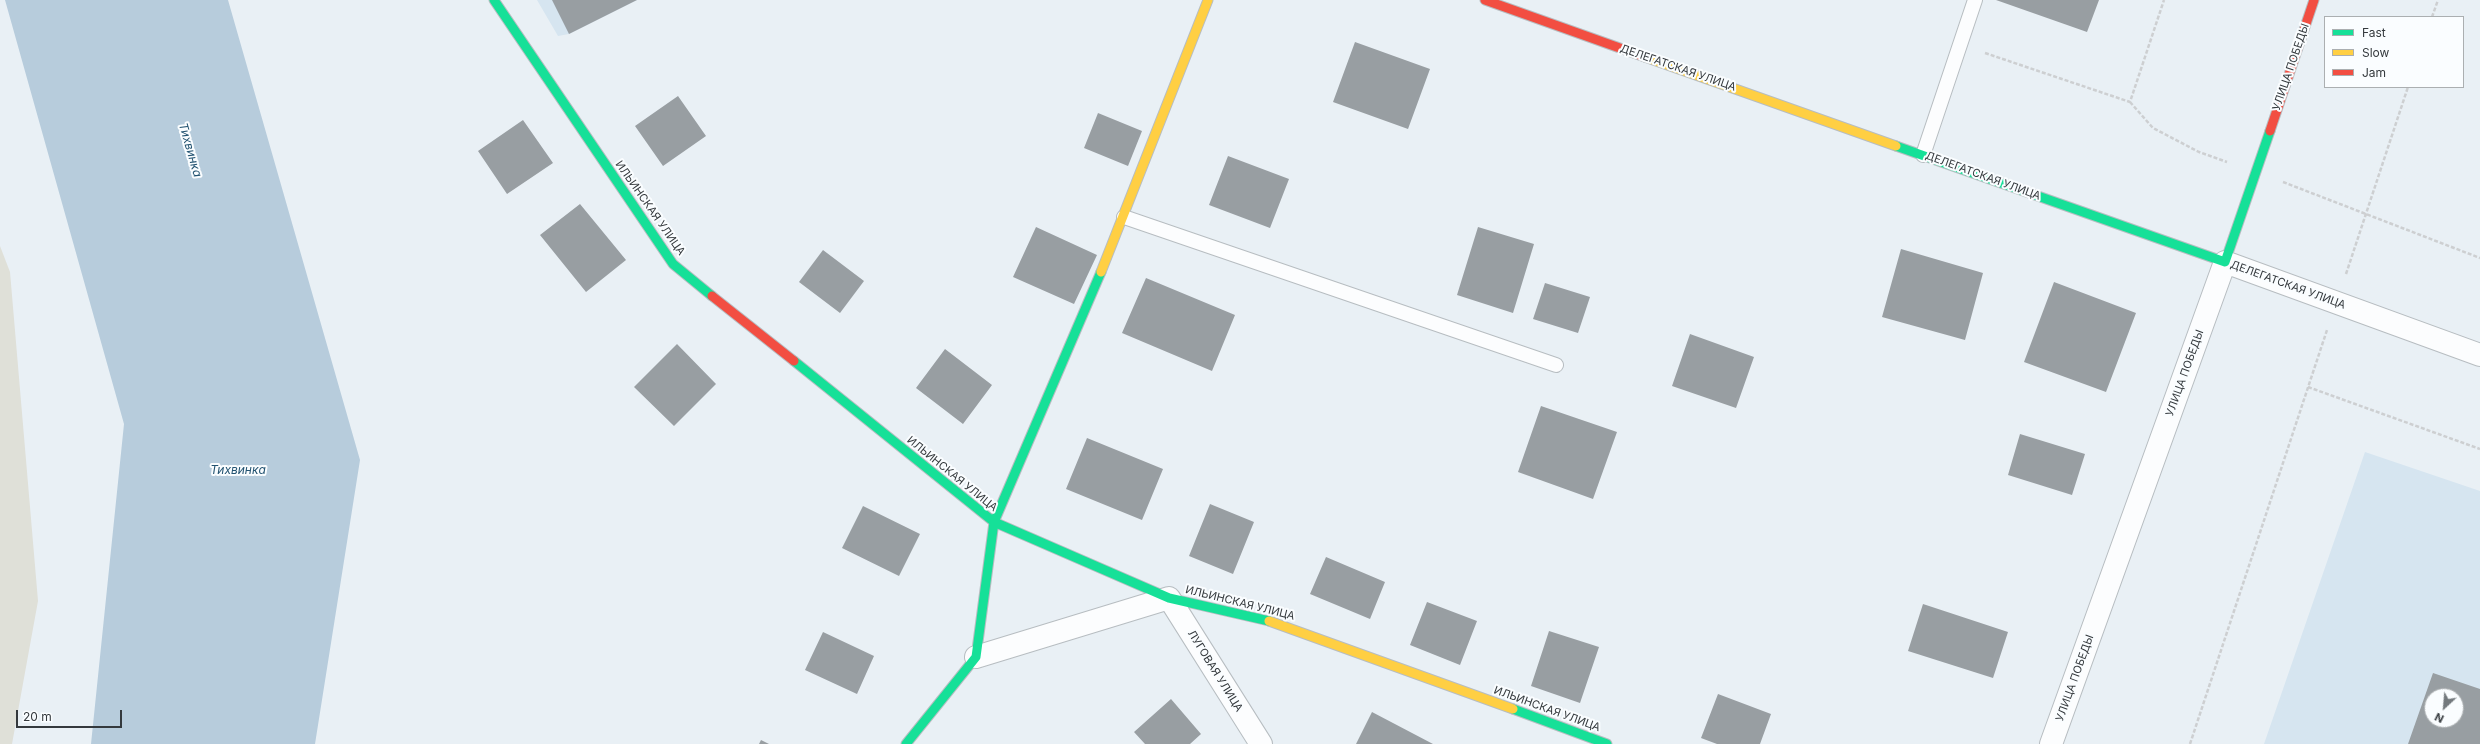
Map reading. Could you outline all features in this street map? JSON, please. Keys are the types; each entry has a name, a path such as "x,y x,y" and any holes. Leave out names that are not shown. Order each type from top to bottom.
{"street":[{"name":"ИЛЬИНСКАЯ УЛИЦА","path":"494,0 673,264 994,522 1169,598 1278,623 1607,744"},
{"path":"906,744 976,657 994,522 1124,217 1208,0"},
{"name":"ДЕЛЕГАТСКАЯ УЛИЦА","path":"1485,0 2224,262 2480,355"},
{"name":"УЛИЦА ПОБЕДЫ","path":"2050,744 2224,262 2314,0"},
{"path":"976,657 1169,598"},
{"name":"ЛУГОВАЯ УЛИЦА","path":"1169,598 1261,744"}],"lane":[{"path":"1922,155 1975,0"},
{"path":"1124,217 1556,365"}],"path":[{"path":"2130,102 2164,0"},
{"path":"2432,16 2438,0"},
{"path":"1960,45 2130,102 2153,128 2199,152 2366,213 2480,258"},
{"path":"2190,744 2408,88"},
{"path":"2308,387 2480,449"}],"shaded area":[{"path":"537,0 637,0 569,34 558,36"},
{"path":"0,246 10,272 38,601 12,744 0,744"},
{"path":"2365,452 2480,491 2480,744 2264,744"}],"water":[{"name":"Тихвинка","path":"5,0 228,0 360,460 315,744 91,744 124,424"}],"building":[{"path":"552,0 637,0 569,34"},
{"path":"1996,0 2099,0 2087,32"},
{"path":"1355,42 1430,69 1408,129 1333,102"},
{"path":"678,96 706,136 663,166 635,126"},
{"path":"1098,113 1142,131 1128,166 1084,148"},
{"path":"523,120 553,163 507,194 478,151"},
{"path":"1228,156 1289,179 1270,228 1209,205"},
{"path":"580,204 626,260 586,292 540,235"},
{"path":"1036,227 1097,255 1074,304 1013,277"},
{"path":"1478,227 1534,244 1513,313 1457,295"},
{"path":"1901,249 1983,273 1965,340 1882,317"},
{"path":"823,250 864,281 840,313 799,282"},
{"path":"1146,278 1235,315 1212,371 1122,333"},
{"path":"2054,282 2136,313 2106,392 2024,362"},
{"path":"1545,283 1590,297 1578,333 1533,319"},
{"path":"1690,334 1754,357 1736,408 1672,386"},
{"path":"677,344 716,384 674,426 634,387"},
{"path":"945,349 992,385 963,424 916,388"},
{"path":"1541,406 1617,432 1593,499 1518,472"},
{"path":"2020,434 2085,454 2072,495 2008,475"},
{"path":"1087,438 1163,469 1142,520 1066,489"},
{"path":"1210,504 1254,522 1233,574 1189,556"},
{"path":"863,506 920,534 899,576 842,548"},
{"path":"1326,557 1385,582 1370,619 1310,594"},
{"path":"1427,602 1477,621 1460,665 1410,645"},
{"path":"1923,604 2008,632 1993,678 1908,651"},
{"path":"1549,631 1599,647 1580,703 1531,686"},
{"path":"823,632 874,656 857,694 805,670"},
{"path":"2433,673 2480,689 2480,744 2408,744 2424,699 2424,728 2464,728 2464,688 2428,688"},
{"path":"1718,694 1771,714 1760,744 1717,744 1701,738"},
{"path":"1171,699 1201,734 1190,744 1145,744 1134,732"},
{"path":"1372,712 1433,744 1356,744"},
{"path":"761,740 769,744 759,744"}],"traffic: fast":[{"path":"494,0 673,264 712,296"},
{"path":"1896,146 2225,262 2270,131"},
{"path":"906,744 976,657 994,522 1101,272"},
{"path":"794,361 994,522 1169,598 1269,621"},
{"path":"1513,709 1607,744"}],"traffic: slow":[{"path":"1101,272 1208,0"},
{"path":"1645,57 1896,146"},
{"path":"1269,621 1513,709"}],"traffic: jam":[{"path":"1485,0 1645,57"},
{"path":"2270,131 2314,0"},
{"path":"712,296 794,361"}]}
